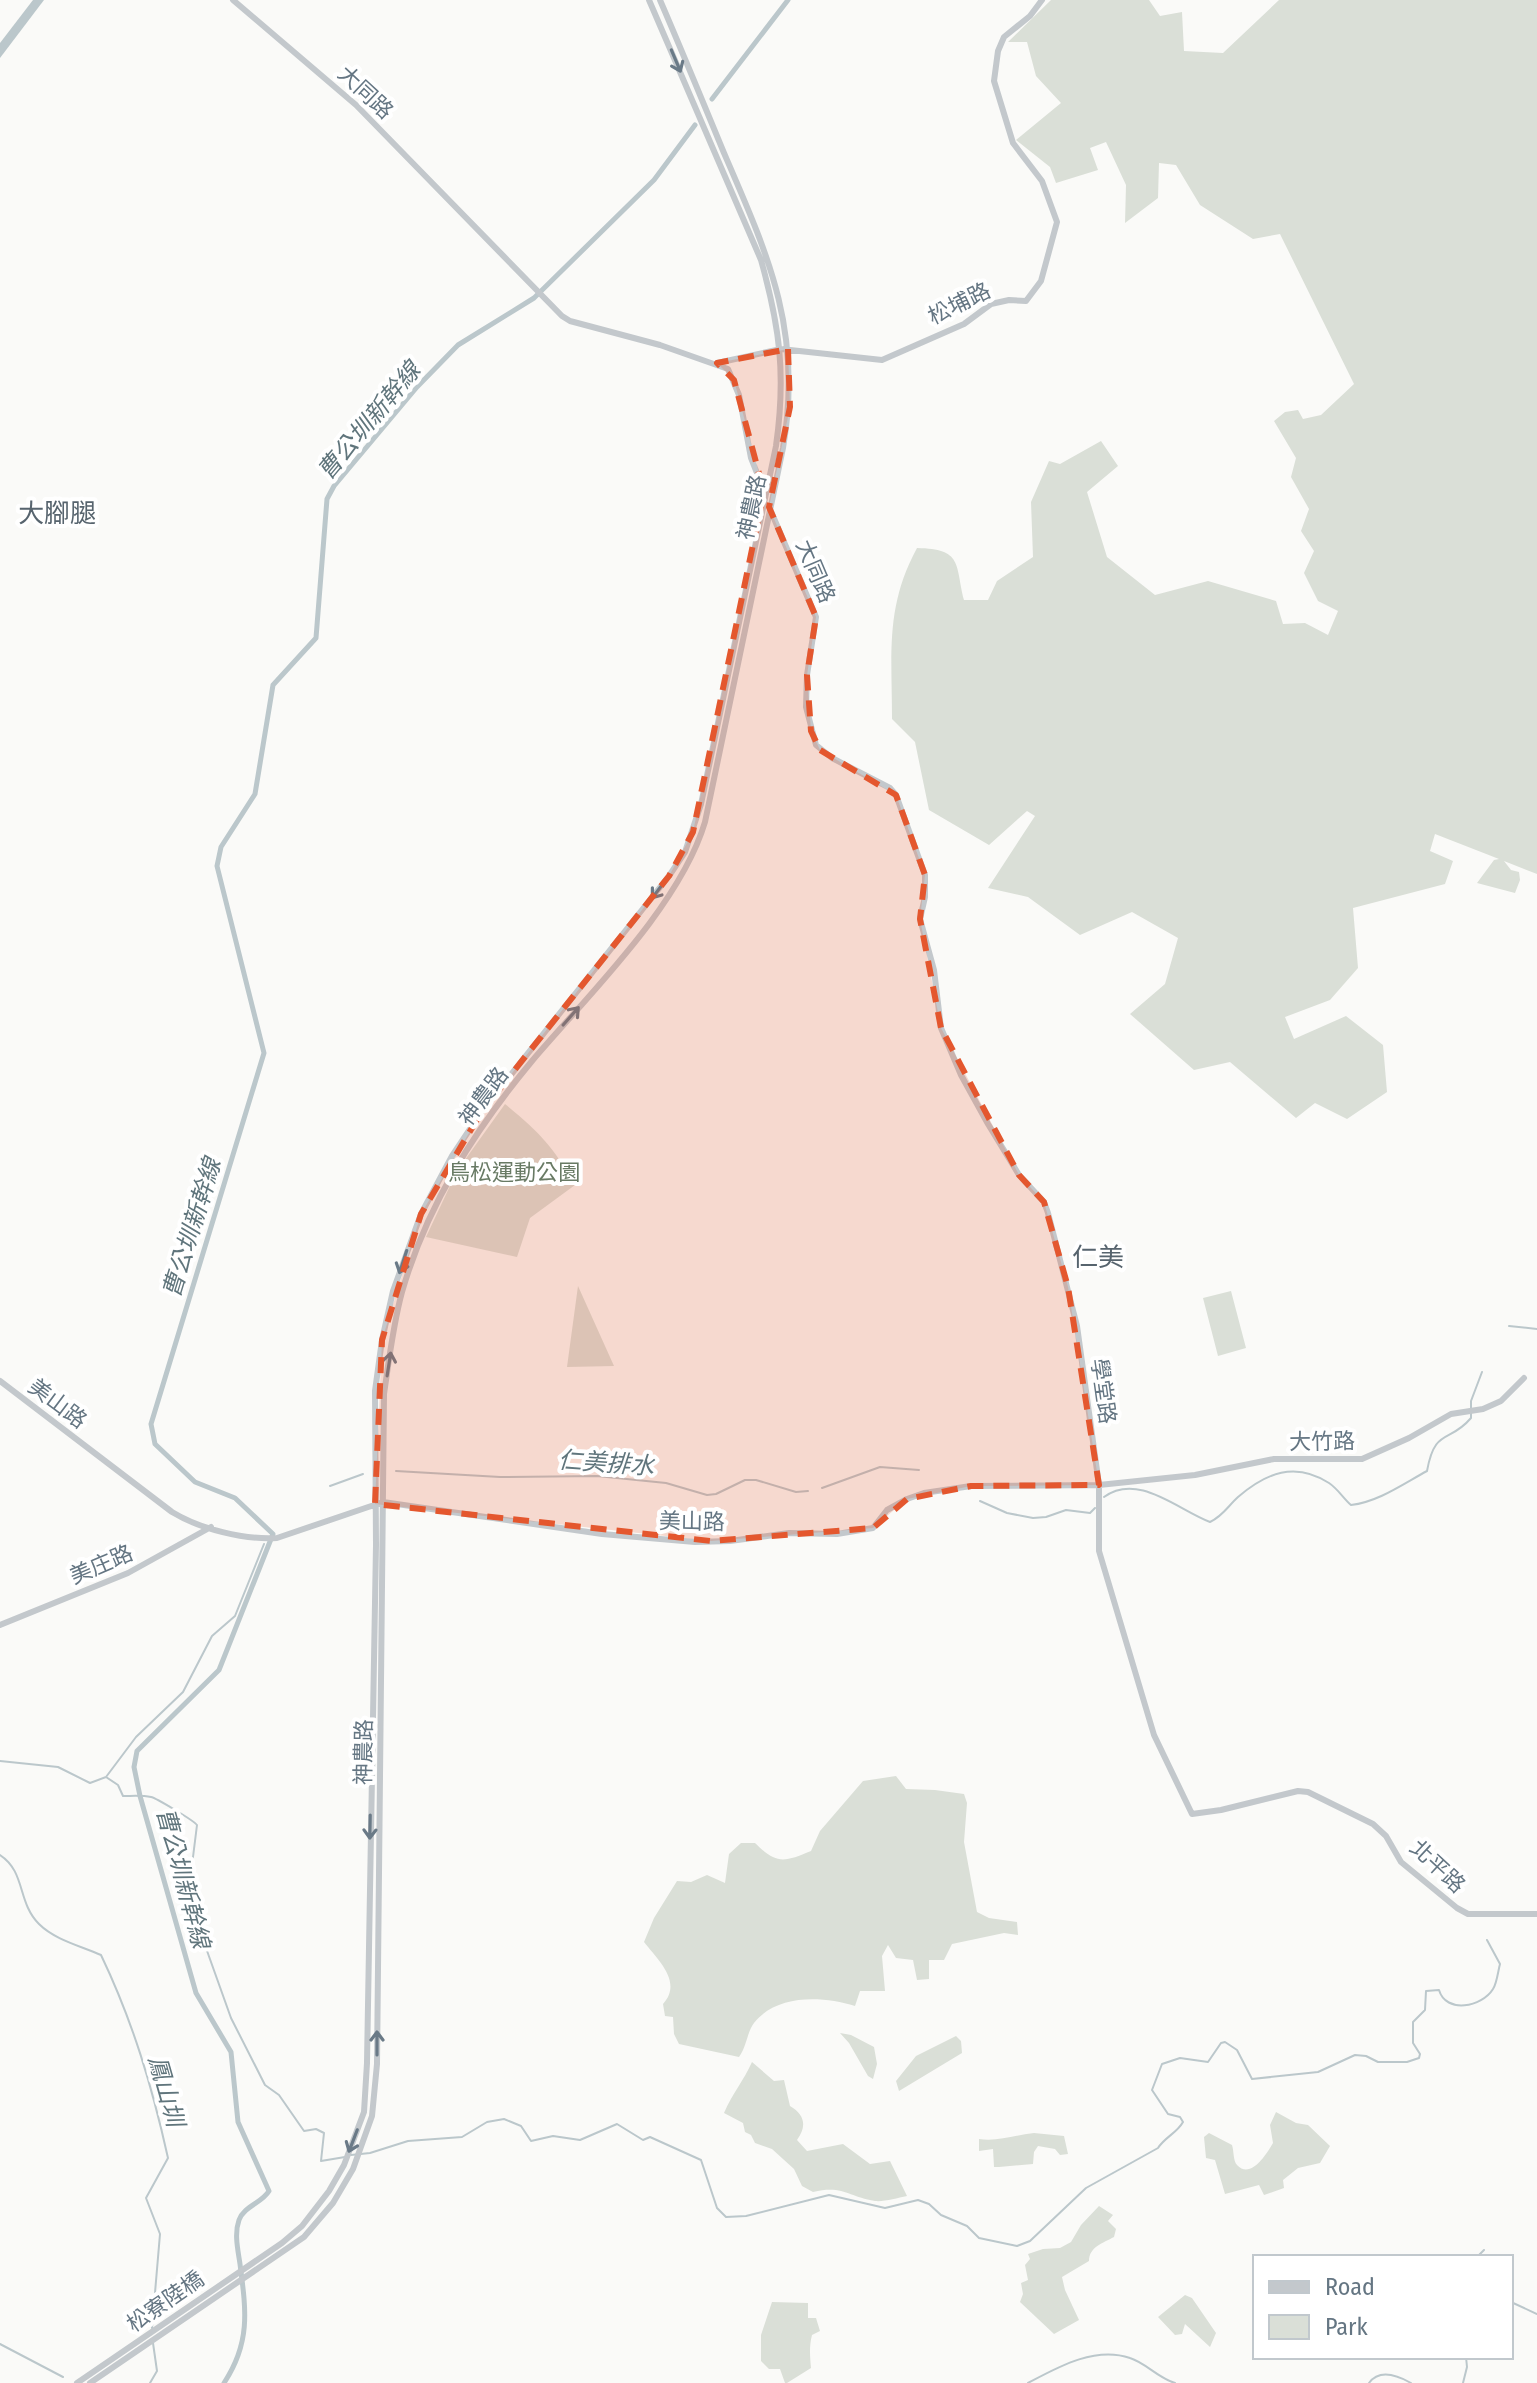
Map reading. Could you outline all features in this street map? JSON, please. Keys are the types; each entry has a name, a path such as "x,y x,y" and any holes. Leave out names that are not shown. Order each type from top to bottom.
{"street":[{"name":"大同路","path":"233,0 356,105 570,321 660,345 728,369 734,380 751,458 816,617 807,675 806,707 816,745 832,758 890,788 896,795 925,875 925,897 920,919 934,970 936,990"},
{"name":"神農路","path":"379,1503 375,1391 393,1291 408,1246 437,1182 482,1111 624,935 685,852 701,804 776,446 785,349 761,260 649,0"},
{"name":"神農路","path":"275,2251 302,2226 329,2191 344,2165 364,2112 379,1503 386,1381 402,1294 443,1187 488,1116 630,948 692,855 705,822 790,407 779,296 766,250 660,0"},
{"name":"松埔路","path":"717,363 785,349 827,352 874,361 889,358 910,345 964,324 991,304 1026,301 1041,281 1057,229 1042,181 1013,143 994,81 998,51 1004,37 1030,16 1042,0"},
{"name":"學堂路","path":"936,990 941,1028 961,1075 1019,1175 1044,1202 1048,1213 1077,1326 1099,1485 1099,1551 1154,1735 1192,1814"},
{"name":"大竹路","path":"1099,1485 1195,1475 1274,1459 1362,1459 1409,1438 1451,1414 1501,1401 1524,1378"},
{"name":"美山路","path":"0,1381 172,1512 186,1520 261,1539 277,1538 379,1503 587,1532 695,1542 730,1541 789,1533 837,1534 873,1528 893,1505 924,1493 971,1486 1099,1485"},
{"name":"美庄路","path":"0,1625 128,1573 211,1527"},
{"name":"北平路","path":"1192,1814 1298,1791 1308,1792 1373,1824 1386,1836 1401,1862 1468,1914 1537,1914"},
{"name":"松寮陸橋","path":"77,2383 275,2251"},
{"name":"松寮陸橋","path":"90,2383 275,2251"}],"highlighted area":[{"path":"788,349 790,407 769,507 816,617 807,675 811,731 820,750 896,795 925,875 920,919 941,1028 1019,1175 1044,1202 1068,1287 1099,1485 971,1486 907,1499 873,1528 711,1541 375,1504 382,1340 421,1214 482,1111 669,876 693,832 764,492 734,380 717,363"}],"green space":[{"path":"1051,0 1149,0 1160,16 1182,12 1184,51 1223,53 1279,0 1537,0 1537,874 1504,861 1511,870 1519,872 1520,880 1515,893 1477,883 1494,860 1499,859 1435,834 1430,851 1453,861 1445,884 1353,908 1358,968 1330,1000 1285,1017 1294,1039 1346,1016 1383,1045 1387,1092 1347,1119 1315,1103 1296,1118 1230,1062 1194,1070 1130,1014 1165,984 1178,938 1132,912 1080,935 1028,897 988,888 1035,816 1027,811 989,845 929,810 915,742 892,719 892,631 900,590 917,548 950,555 957,568 964,600 988,600 997,581 1033,557 1031,502 1049,461 1060,464 1101,441 1118,466 1087,492 1107,557 1155,595 1208,581 1276,601 1283,624 1305,623 1328,635 1338,611 1318,601 1304,573 1314,551 1301,531 1309,509 1291,477 1296,458 1274,421 1285,412 1298,410 1303,419 1321,415 1354,384 1280,234 1253,239 1200,205 1176,165 1159,163 1158,198 1125,223 1126,185 1106,142 1090,148 1098,170 1056,183 1050,167 1016,140 1061,103 1036,76 1027,42 1008,42"},
{"name":"鳥松運動公園","path":"505,1104 544,1140 575,1185 530,1218 517,1257 426,1237 457,1171"},
{"path":"578,1286 614,1366 567,1367"},
{"path":"1231,1291 1246,1348 1218,1356 1203,1298"},
{"path":"896,1776 906,1789 964,1794 967,1803 964,1842 977,1912 989,1918 1017,1922 1018,1935 1004,1933 952,1944 944,1960 929,1960 929,1979 917,1980 913,1960 896,1958 888,1945 882,1956 885,1991 860,1991 855,2006 815,1999 787,2002 775,2007 754,2023 739,2057 679,2044 674,2034 673,2017 665,2016 663,2004 670,1988 669,1979 644,1942 654,1918 677,1881 691,1882 707,1875 725,1883 729,1854 741,1843 755,1843 769,1855 781,1859 811,1851 820,1831 863,1781"},
{"path":"840,2033 874,2047 877,2064 873,2079 868,2076"},
{"path":"956,2036 961,2041 962,2053 899,2091 896,2081 916,2056"},
{"path":"752,2062 774,2081 784,2080 790,2106 803,2121 797,2140 807,2151 843,2144 870,2164 890,2161 907,2196 875,2201 839,2191 813,2192 802,2186 794,2169 772,2149 755,2143 751,2135 745,2132 743,2123 724,2113"},
{"path":"1276,2112 1296,2123 1308,2125 1330,2146 1320,2163 1298,2168 1283,2180 1284,2188 1264,2195 1259,2185 1225,2194 1215,2160 1206,2158 1204,2137 1209,2133 1232,2145 1236,2163 1242,2169 1248,2169 1258,2163 1273,2143 1270,2125"},
{"path":"1034,2133 1064,2136 1068,2154 1060,2155 1055,2149 1038,2146 1033,2164 994,2167 993,2149 979,2151 979,2139"},
{"path":"1099,2206 1113,2215 1108,2221 1116,2229 1114,2237 1094,2249 1089,2261 1062,2277 1079,2320 1054,2334 1020,2302 1023,2294 1021,2283 1028,2280 1025,2265 1030,2259 1028,2254 1060,2248 1071,2242 1081,2225"},
{"path":"1185,2295 1192,2298 1216,2333 1210,2347 1185,2324 1182,2334 1175,2335 1158,2317"},
{"path":"772,2302 808,2303 808,2318 816,2318 820,2331 812,2335 811,2368 787,2383 780,2369 769,2369 761,2361 761,2335"}],"shaded area":[{"path":"33,0 44,0 0,58 0,43"}],"waterway":[{"name":"曹公圳新幹線","path":"712,99 788,0"},
{"name":"曹公圳新幹線","path":"224,2383 243,2339 244,2296 237,2242 238,2225 241,2215 269,2191 238,2122 231,2052 196,1993 134,1767 137,1751 219,1670 273,1534 235,1498 195,1482 155,1444 151,1424 264,1053 217,866 221,847 255,794 273,685 316,638 327,499 334,486 417,387 458,345 534,298 654,180 695,125"},
{"name":"仁美排水","path":"1509,1326 1537,1329"},
{"name":"仁美排水","path":"1104,1497 1117,1490 1144,1491 1210,1522 1259,1482 1293,1471 1316,1476 1329,1483 1351,1505 1371,1500 1427,1471 1434,1448 1471,1418 1471,1401 1482,1372"},
{"name":"仁美排水","path":"822,1488 880,1467 919,1470"},
{"name":"仁美排水","path":"396,1471 500,1477 597,1476 666,1483 707,1495 745,1480 756,1480 796,1492 808,1491"},
{"name":"仁美排水","path":"330,1486 363,1474"},
{"name":"仁美排水","path":"980,1501 1007,1513 1033,1518 1066,1510 1090,1513 1095,1508"},
{"name":"仁美排水","path":"0,1761 58,1767 90,1783 106,1777 136,1737 183,1692 212,1636 235,1616 264,1544"},
{"path":"106,1777 118,1785 123,1796 151,1797 197,1825 190,1881 206,1948 231,2018 265,2085 279,2095 304,2131 316,2129 324,2133 321,2161 345,2157"},
{"name":"鳳山圳","path":"0,1855 14,1870 27,1906 45,1930 101,1955 140,2055 168,2158 146,2198 160,2234 152,2328"},
{"path":"351,2155 370,2153 408,2141 462,2137 487,2122 504,2119 521,2126 531,2141 553,2136 580,2140 617,2124 643,2140 650,2137 701,2160 717,2208 726,2217 746,2216 829,2195 885,2208 918,2200 929,2204 941,2215 967,2226 979,2238 1017,2246 1030,2241 1086,2188 1158,2148 1180,2126 1183,2122 1180,2117 1168,2114 1152,2090 1162,2064 1180,2058 1208,2062 1221,2043 1225,2042 1237,2050 1252,2079 1318,2072 1355,2055 1378,2062 1407,2062 1419,2058 1420,2054 1413,2043 1413,2022 1425,2010 1426,1991 1439,1990 1449,2002 1464,2005 1481,2000 1493,1989 1500,1964 1487,1940"},
{"path":"1479,2255 1484,2250"},
{"path":"1513,2303 1537,2314"},
{"name":"鳳山圳","path":"150,2383 157,2371 153,2343"},
{"path":"0,2344 63,2377"},
{"path":"1028,2383 1077,2360 1104,2355 1136,2360 1175,2383"},
{"path":"1463,2383 1466,2359"},
{"path":"1369,2383 1383,2375 1411,2383"}],"district":[{"name":"大腳腿","path":"57,513"},
{"name":"仁美","path":"1098,1257"}]}
